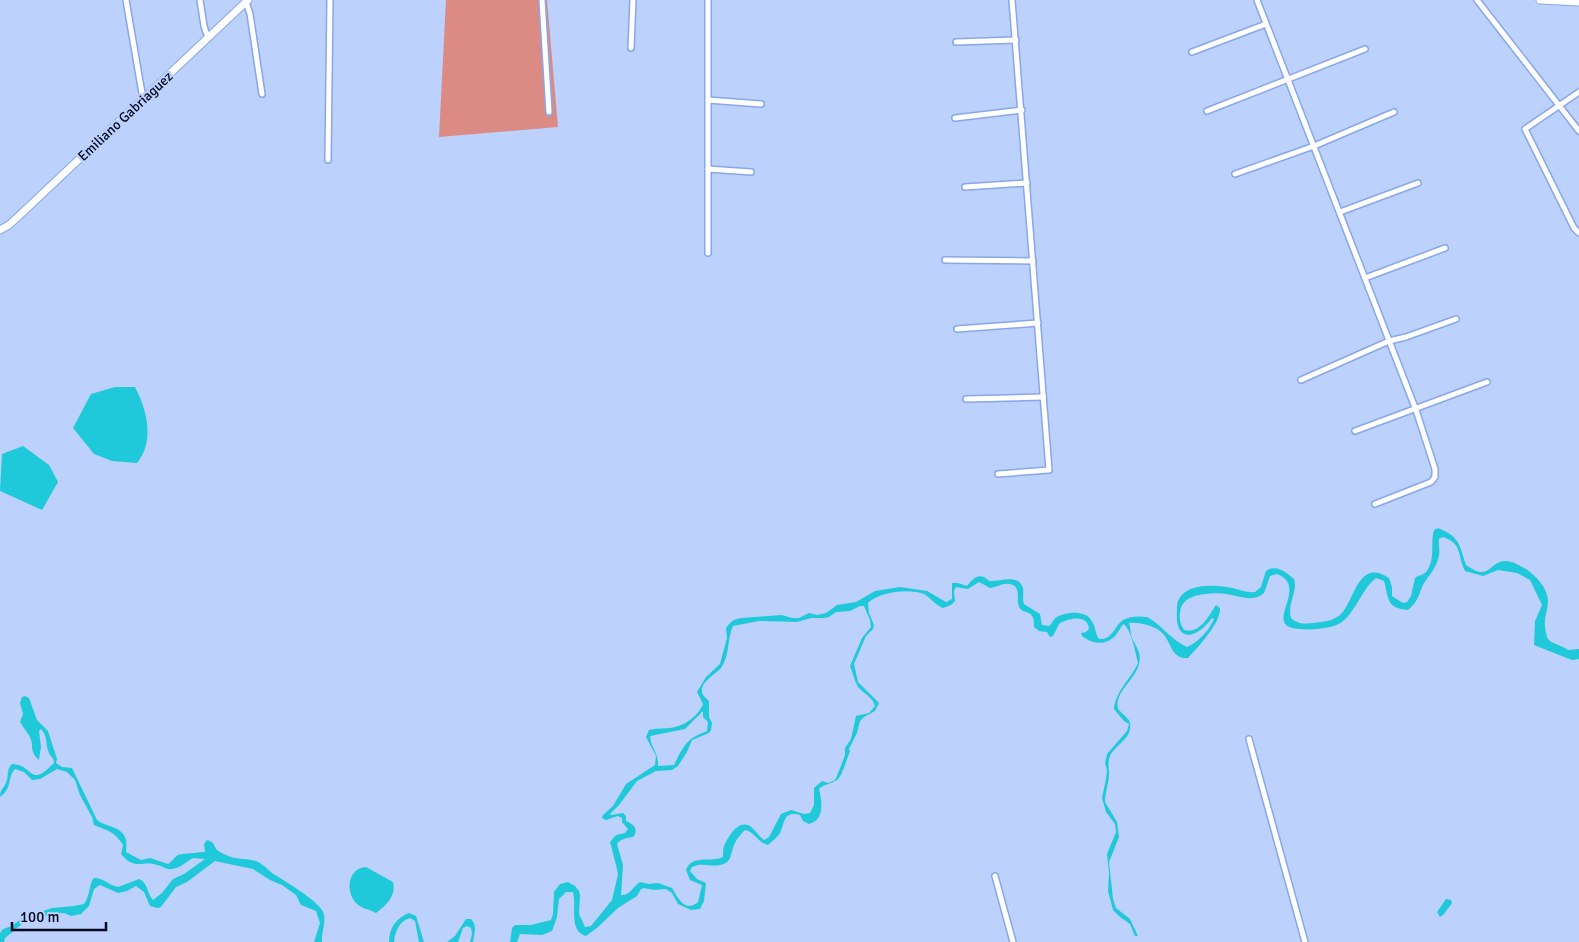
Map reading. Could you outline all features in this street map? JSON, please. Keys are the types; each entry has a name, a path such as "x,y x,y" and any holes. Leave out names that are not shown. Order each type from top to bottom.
{"main road":[{"path":"1540,0 1575,1"},
{"name":"Emiliano Gabriaguez","path":"0,230 9,225 22,213 247,1"}],"street":[{"path":"126,0 143,99"},
{"path":"200,0 208,38"},
{"path":"328,160 330,0"},
{"path":"542,0 550,112"},
{"path":"631,48 633,0"},
{"path":"708,0 708,253"},
{"path":"998,474 1049,470 1012,0"},
{"path":"1257,0 1416,410 1435,470 1435,477 1431,482 1375,504"},
{"path":"1477,0 1579,131"},
{"path":"247,1 262,94"},
{"path":"1575,1 1579,8"},
{"path":"1192,52 1266,24"},
{"path":"956,42 1016,40"},
{"path":"1207,111 1365,49"},
{"path":"1579,92 1525,129 1574,228 1579,233"},
{"path":"708,100 761,104"},
{"path":"955,118 1022,110"},
{"path":"1235,174 1314,146 1394,112"},
{"path":"708,169 751,172"},
{"path":"965,187 1027,183"},
{"path":"1340,212 1418,183"},
{"path":"1365,278 1445,248"},
{"path":"945,260 1033,261"},
{"path":"1301,380 1389,341 1406,337 1456,319"},
{"path":"957,329 1038,323"},
{"path":"1355,431 1416,410 1487,382"},
{"path":"966,399 1043,397"},
{"path":"1249,739 1305,942"},
{"path":"995,876 1013,942"}],"shaded area":[{"path":"446,0 547,0 558,127 439,137"},
{"path":"115,387 135,387 146,415 146,445 137,463 112,461 94,454 73,428 91,394"},
{"path":"23,446 49,465 58,482 42,510 0,491 2,454"},
{"path":"1438,528 1455,538 1460,546 1466,565 1474,570 1484,572 1499,562 1507,561 1519,565 1534,575 1543,586 1547,595 1548,604 1545,627 1547,638 1568,650 1579,649 1579,659 1572,660 1534,645 1535,621 1542,605 1530,580 1517,573 1498,570 1483,576 1465,571 1457,547 1454,543 1443,537 1439,539 1439,554 1436,565 1423,584 1417,599 1408,610 1392,605 1388,598 1384,581 1376,578 1370,583 1347,618 1341,623 1316,629 1288,627 1284,621 1284,614 1289,597 1289,588 1286,580 1277,574 1270,576 1264,593 1255,598 1221,593 1194,596 1188,599 1181,608 1181,624 1184,630 1190,631 1199,627 1216,605 1220,608 1213,628 1188,658 1175,654 1164,635 1157,629 1143,624 1129,623 1131,636 1138,650 1140,660 1137,670 1119,697 1118,709 1129,720 1130,731 1110,757 1105,802 1117,822 1119,837 1109,862 1113,899 1116,908 1130,919 1138,936 1135,936 1130,924 1113,910 1108,891 1107,854 1116,832 1115,824 1106,812 1102,798 1106,779 1107,770 1105,763 1107,754 1127,731 1129,724 1114,709 1115,702 1138,663 1127,627 1124,624 1111,639 1098,643 1082,636 1081,633 1089,629 1085,621 1072,619 1059,624 1053,636 1050,637 1047,632 1039,631 1034,627 1032,616 1021,610 1017,591 1013,585 1007,584 990,588 979,582 968,589 956,587 954,591 955,601 943,608 924,594 910,591 894,592 879,596 868,603 869,613 874,625 873,629 866,636 854,664 858,682 879,703 875,711 860,721 839,778 819,789 821,810 818,819 809,824 803,821 800,815 790,814 786,818 779,835 768,845 761,842 751,832 745,830 733,846 727,862 720,865 692,867 690,871 697,879 706,883 704,901 700,909 691,910 678,904 672,893 666,889 654,890 644,888 641,889 637,896 618,908 586,936 580,933 575,924 573,892 566,892 559,899 557,917 552,931 542,935 520,934 517,942 510,942 512,928 515,925 531,925 551,920 554,892 560,884 568,882 579,891 579,914 585,927 591,926 612,900 618,874 610,842 616,835 625,833 628,829 622,822 622,818 618,816 606,820 602,818 603,815 613,806 626,784 655,765 656,756 646,737 649,730 680,726 694,717 701,709 703,704 697,692 706,677 720,664 727,638 726,628 734,620 782,615 799,618 809,613 817,615 826,613 837,605 856,602 875,591 900,587 927,591 946,602 952,599 952,583 967,586 972,580 980,576 989,581 1013,579 1021,583 1024,604 1040,614 1042,625 1049,626 1061,615 1080,613 1093,622 1099,639 1104,639 1123,620 1147,617 1187,647 1203,635 1214,619 1212,618 1199,631 1193,634 1187,635 1183,633 1177,621 1177,604 1183,594 1196,587 1204,586 1227,587 1255,592 1261,587 1266,571 1273,568 1284,571 1294,579 1295,589 1290,613 1291,618 1298,622 1324,622 1339,616 1347,606 1359,582 1364,576 1371,573 1379,573 1389,578 1392,596 1403,603 1407,602 1411,596 1415,578 1425,573 1431,562 1434,530","holes":["864,606 871,627 862,638 850,666 858,687 870,697 875,706 869,713 856,716 851,739 845,748 845,755 837,776 835,780 828,783 822,781 814,788 814,805 810,813 804,814 791,810 781,814 769,837 764,840 750,826 746,824 741,825 728,838 724,846 723,857 697,860 689,865 686,870 690,880 702,885 698,902 693,905 689,906 682,903 672,888 658,883 640,882 629,892 621,895 623,865 617,844 626,838 633,837 636,830 626,821 626,816 623,813 610,814 637,781 656,771 672,770 678,766 692,740 709,733 711,730 709,701 703,694 702,688 724,663 733,626 759,621 797,622 811,618 824,618 836,612 850,611","703,711 703,717 708,722 707,731 694,737 686,744 674,765 658,766 650,736 685,729"]},
{"path":"22,697 29,698 37,720 48,731 57,759 56,763 62,767 72,768 97,820 118,829 124,835 126,852 141,860 150,858 168,864 178,855 205,852 204,844 207,840 213,843 218,851 228,856 257,861 320,907 324,920 322,942 314,942 320,923 316,911 301,905 296,895 253,869 215,861 187,882 176,887 161,907 150,906 144,892 136,886 118,893 100,885 94,889 89,906 81,914 71,916 64,913 51,914 37,921 22,924 5,938 4,942 0,942 0,933 3,929 12,926 22,918 52,908 84,904 94,878 101,879 118,887 139,879 146,885 153,900 162,893 173,879 184,874 205,859 193,858 178,867 170,869 152,864 135,864 130,862 121,854 123,845 117,837 94,825 75,780 67,772 57,769 40,779 32,780 24,772 15,769 11,775 7,790 0,797 12,764 19,765 35,775 46,771 54,763 48,750 45,734 41,729 39,731 41,747 39,760 33,751 30,737 20,722 23,714 20,703"},
{"path":"366,867 393,882 394,887 390,900 376,913 357,904 350,891 352,875 360,868"},
{"path":"1446,899 1451,900 1452,903 1440,917 1437,912"},
{"path":"409,913 416,916 424,942 419,942 415,921 410,918 406,919 398,927 394,942 389,942 390,932 394,924"},
{"path":"466,919 471,919 474,924 473,942 470,942 471,928 467,926 463,928 458,942 447,942 455,936"}]}
